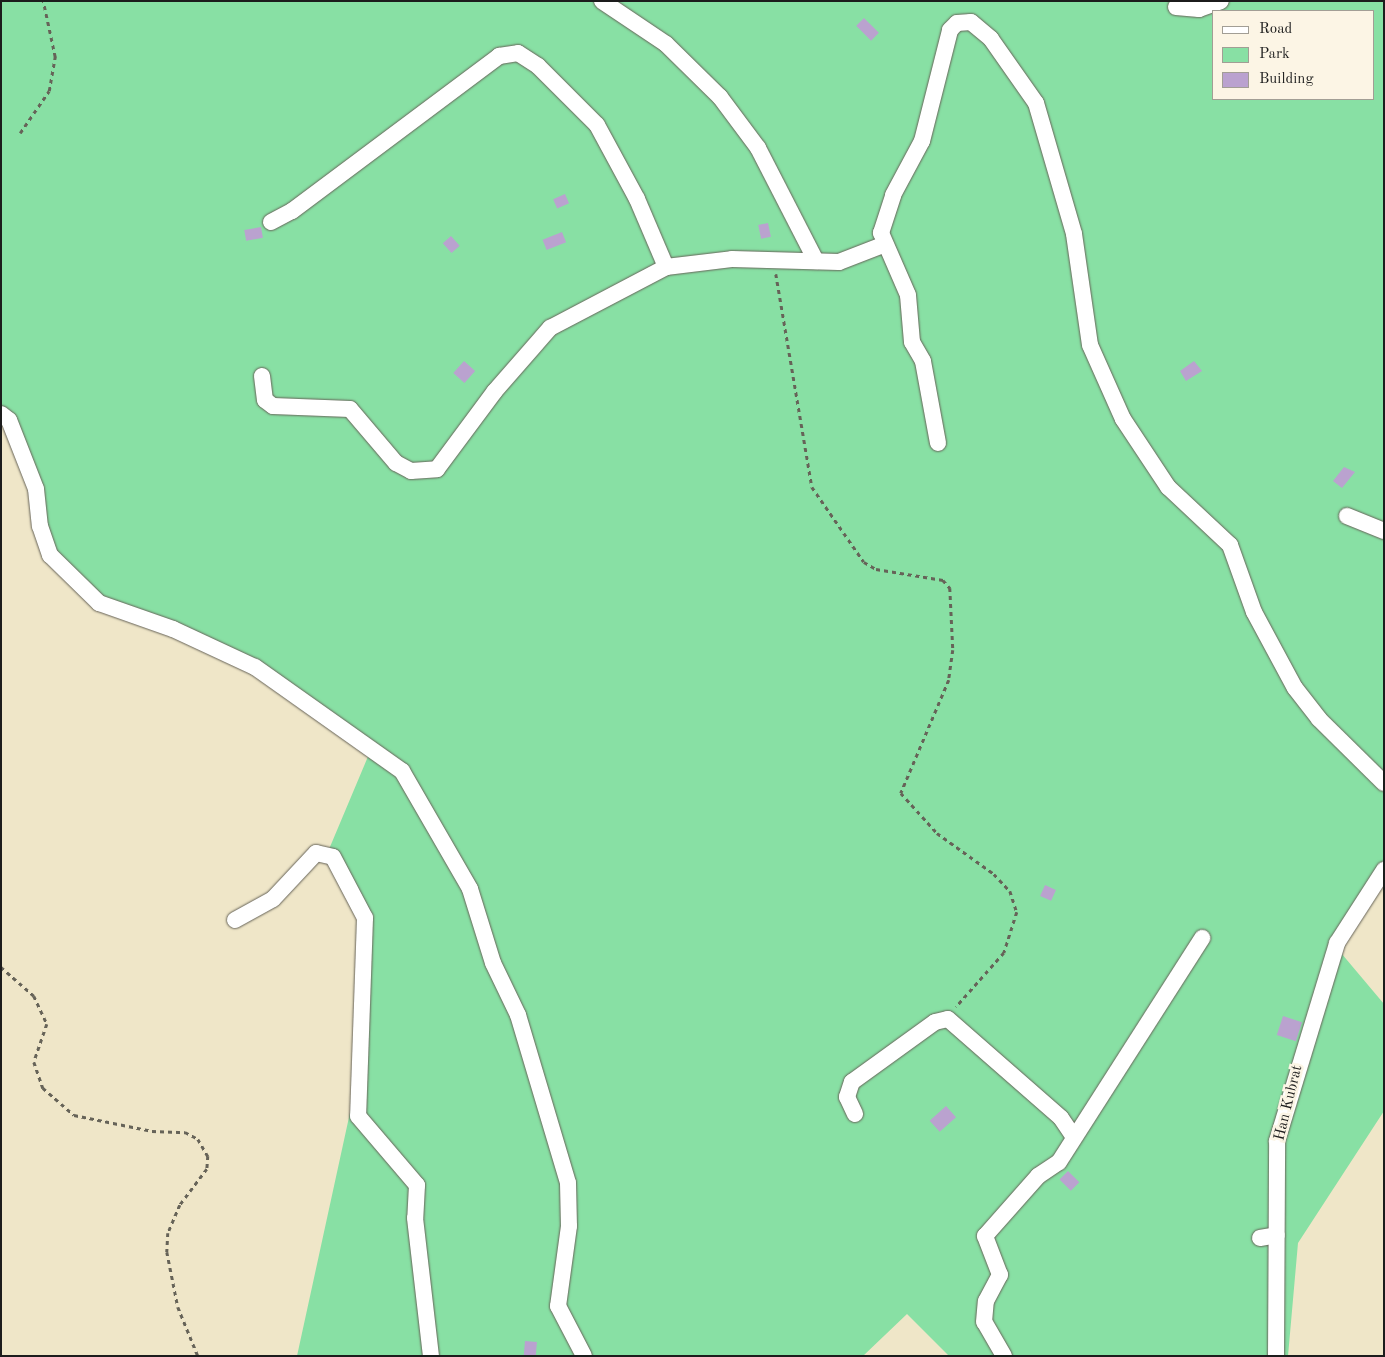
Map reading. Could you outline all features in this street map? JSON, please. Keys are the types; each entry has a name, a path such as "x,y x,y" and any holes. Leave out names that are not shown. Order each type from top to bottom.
{"street":[{"path":"602,1 666,44 720,97 758,148 816,261"},
{"path":"1176,7 1199,9 1221,1"},
{"path":"938,443 923,361 912,342 908,295 898,265 883,245 880,233 892,195 922,142 950,30 957,23 971,22 991,39 1036,103 1074,234 1090,345 1123,419 1168,487 1230,545 1254,612 1295,688 1319,719 1384,783"},
{"path":"271,222 292,211 498,56 518,53 538,66 597,125 637,199 666,267"},
{"path":"262,376 266,400 273,406 350,409 396,464 412,471 437,469 495,391 550,328 666,267 705,260 853,260 883,245"},
{"path":"1,414 9,420 36,489 40,526 50,555 99,603 173,629 255,667 402,771 470,889 493,963 518,1014 568,1183 569,1226 558,1306 584,1356"},
{"path":"1347,516 1384,531"},
{"path":"235,920 273,899 316,853 333,857 365,918 358,1116 417,1184 415,1218 432,1356"},
{"name":"Han Kubrat","path":"1276,1356 1277,1140 1285,1106 1337,943 1384,870"},
{"path":"1004,1356 984,1322 986,1301 1000,1275 986,1236 1038,1176 1059,1162 1074,1137 1121,1070 1202,938"},
{"path":"856,1114 847,1097 852,1082 935,1022 948,1019 1061,1118 1074,1137"},
{"path":"1260,1238 1277,1235"}],"path":[{"path":"20,133 49,91 55,56 43,1"},
{"path":"776,261 775,290 812,487 864,562 876,569 943,580 950,588 949,680 901,793 937,833 994,874 1010,891 1017,918 1004,953 948,1019"},
{"path":"1,967 34,996 47,1024 34,1062 43,1088 74,1115 152,1131 185,1132 198,1139 208,1156 207,1169 180,1205 168,1233 167,1252 178,1307 198,1356"}],"green space":[{"path":"1,1 1384,1 1384,875 1336,947 1384,1004 1384,1111 1298,1243 1288,1356 949,1356 907,1314 863,1356 297,1356 356,1085 368,933 327,854 372,747 255,667 99,603 50,555 36,489 1,414"}],"building":[{"path":"864,18 879,33 871,41 856,26"},
{"path":"565,194 569,203 557,208 553,199"},
{"path":"768,223 771,237 761,239 758,225"},
{"path":"261,227 263,238 246,241 244,230"},
{"path":"562,232 566,242 547,250 543,240"},
{"path":"451,236 460,246 452,253 443,243"},
{"path":"464,361 475,371 464,383 453,373"},
{"path":"1194,361 1202,371 1186,381 1180,371"},
{"path":"1344,467 1355,472 1342,488 1333,481"},
{"path":"1045,885 1056,890 1051,901 1040,896"},
{"path":"1283,1016 1302,1022 1296,1041 1277,1035"},
{"path":"946,1106 956,1117 940,1132 930,1121"},
{"path":"1068,1171 1079,1182 1071,1191 1060,1179"},
{"path":"525,1341 537,1342 536,1356 524,1356"}]}
